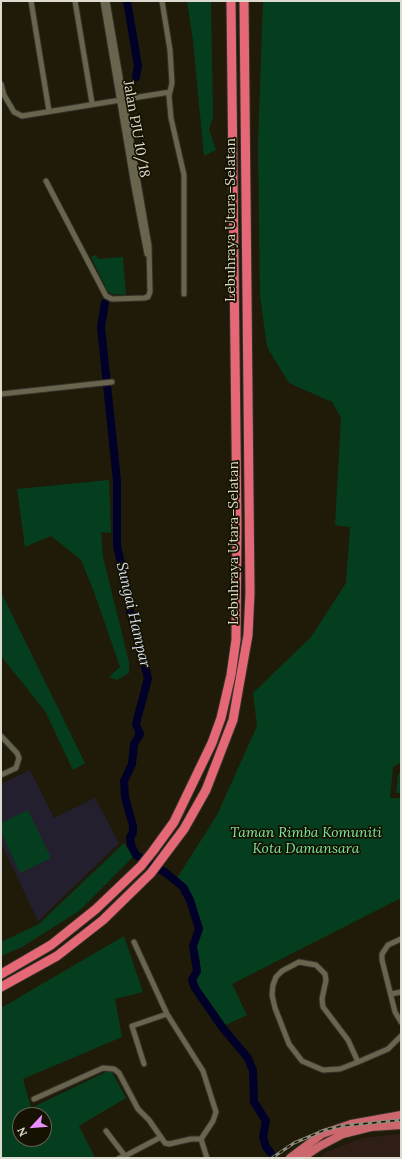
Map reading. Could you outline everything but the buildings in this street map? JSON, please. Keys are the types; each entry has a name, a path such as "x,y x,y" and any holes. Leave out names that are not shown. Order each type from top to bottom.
{"highway":[{"name":"Lebuhraya Utara–Selatan","path":"1,974 51,945 96,909 141,866 174,822 212,742 221,718 231,675 236,640 236,332 231,1"},
{"name":"Lebuhraya Utara–Selatan","path":"1,987 57,956 103,920 151,873 184,829 206,790 233,720 248,635 250,586 244,1"},
{"path":"290,1158 322,1134 351,1124 401,1115"},
{"path":"302,1158 320,1146 343,1134 371,1127 401,1125"}],"street":[{"path":"31,1 49,111"},
{"path":"75,1 92,104"},
{"name":"Jalan PJU 10/18","path":"46,181 106,296 112,299 144,298 148,296 150,292 149,261 103,1"},
{"name":"Jalan PJU 10/18","path":"107,1 121,99"},
{"path":"162,1 170,50 172,84 170,92 171,118 184,175 184,294"},
{"path":"1,84 4,95 14,112 22,116 170,92"},
{"path":"1,394 112,382"},
{"path":"1,736 20,758 16,768 1,775"},
{"path":"401,939 388,945 382,954 382,960 395,1012 401,1022"},
{"path":"34,1099 103,1068 114,1069 119,1073 138,1109 149,1120 167,1144 201,1138 213,1121 216,1112 203,1071 167,1014 134,942"},
{"path":"358,1062 348,1040 323,1007 322,999 326,980 322,969 309,962 299,962 282,971 276,977 272,995 279,1021 289,1044 302,1061 323,1070 340,1069 358,1062 384,1051 401,1036"},
{"path":"391,994 401,992"},
{"path":"144,1064 132,1026 167,1014"},
{"path":"106,1131 125,1157"},
{"path":"119,1158 125,1157 161,1137"},
{"path":"201,1138 207,1158"}],"shaded area":[{"path":"30,770 54,818 95,798 119,843 38,921 1,843 1,784"},
{"path":"401,1134 401,1158 319,1158 326,1152 363,1138"}],"green space":[{"path":"187,1 211,1 213,117 209,129 216,150 204,156 193,41"},
{"name":"Taman Rimba Komuniti Kota Damansara","path":"263,1 401,1 401,762 393,767 390,798 401,798 401,898 232,984 247,1015 226,1025 200,989 196,980 199,972 200,961 196,946 201,928 192,898 185,885 177,878 217,815 257,726 253,693 311,637 346,583 350,527 335,525 341,418 332,402 289,383 267,347 260,296 258,144"},
{"path":"95,255 99,259 123,257 126,295 112,294 108,292 91,257"},
{"path":"109,480 111,533 101,532 103,557 129,662 129,673 117,680 109,677 120,667 93,589 81,560 51,536 25,547 17,489"},
{"path":"1,592 85,763 73,770 45,711 1,656"},
{"path":"401,772 401,793 396,793 398,774"},
{"path":"28,810 51,858 20,873 1,832 1,823"},
{"path":"124,843 133,857 79,911 22,947 1,956 1,942 39,924"},
{"path":"124,936 143,992 115,999 122,1037 23,1079 31,1107 12,1107 12,1147 52,1147 52,1107 33,1107 106,1072 112,1072 126,1098 79,1126 95,1158 1,1158 1,1008"}],"waterway":[{"name":"Sungai Hampar","path":"127,1 138,66 136,77"},
{"name":"Sungai Hampar","path":"105,303 101,327 117,481 117,546 128,594 130,612 148,678 136,724 140,734 134,744 132,764 124,781 125,797 133,826 133,833 130,837 131,845 136,855 166,873 183,887 190,900 199,929 193,946 197,971 192,980 195,988 222,1027 248,1058 253,1071 254,1102 266,1121 263,1137 266,1147 271,1153"}],"railway":[{"path":"272,1158 294,1143 325,1130 341,1126 401,1120"}]}
